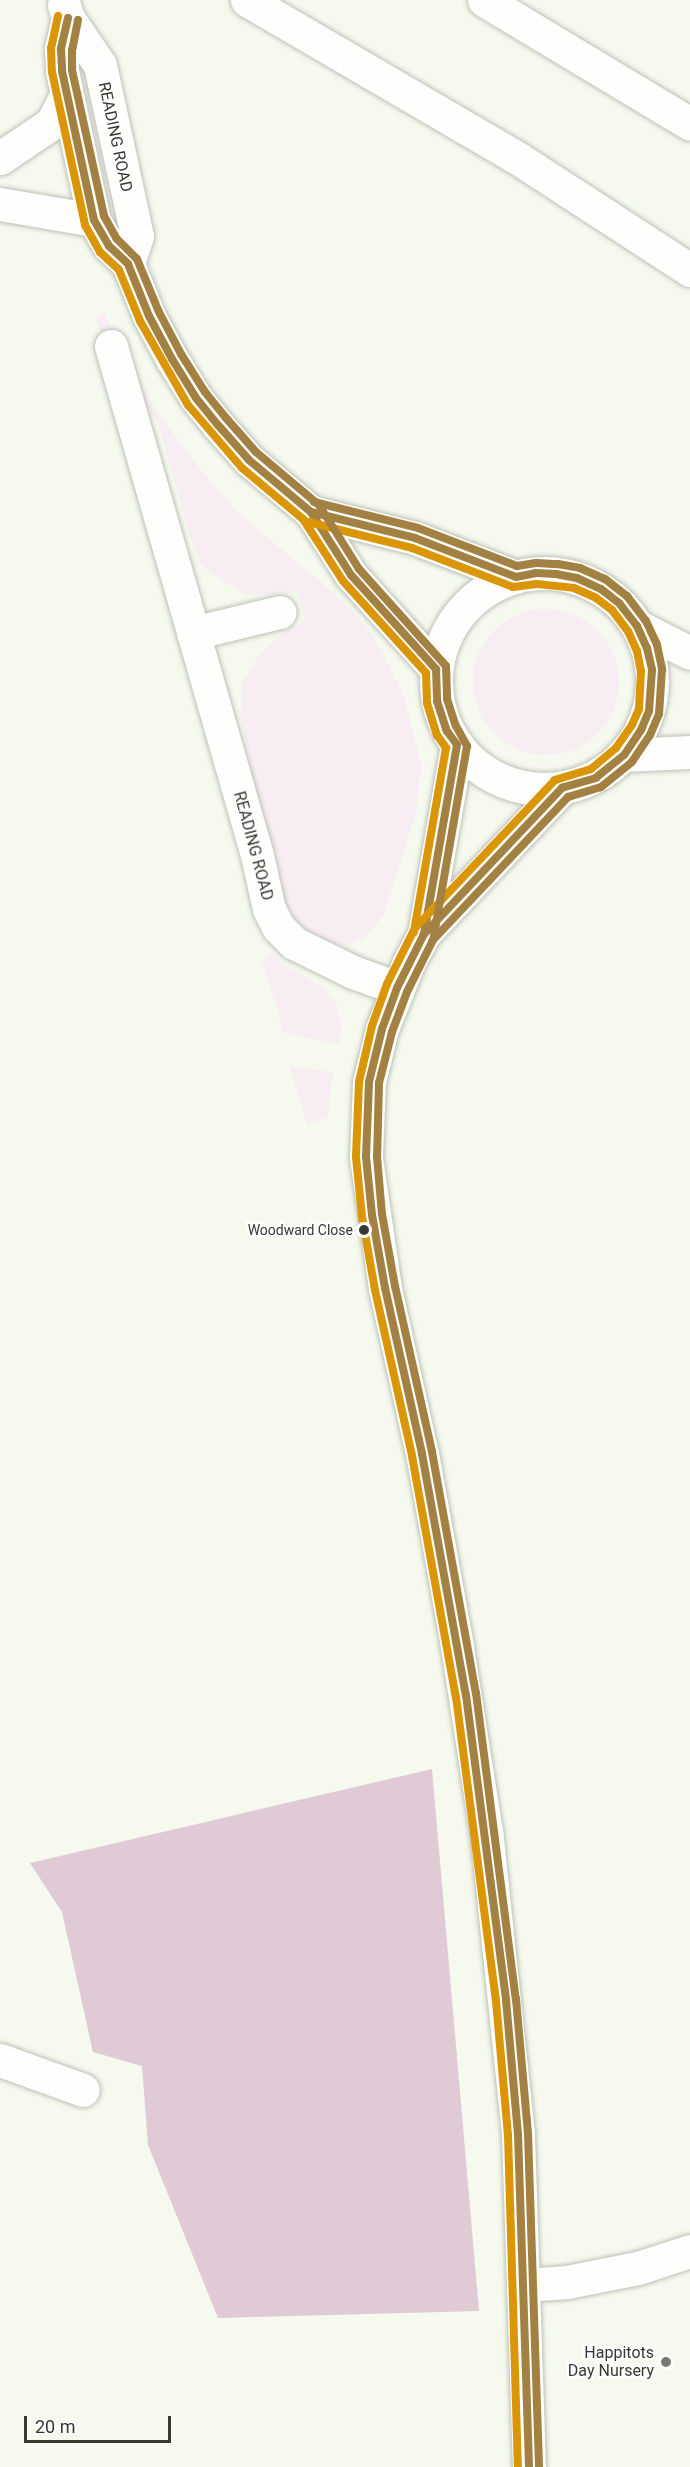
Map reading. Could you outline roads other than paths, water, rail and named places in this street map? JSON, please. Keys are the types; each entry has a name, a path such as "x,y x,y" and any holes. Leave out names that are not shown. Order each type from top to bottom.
{"main road":[{"path":"247,0 519,159 690,270"},
{"path":"484,0 690,124"},
{"name":"READING ROAD","path":"65,9 61,49 66,96 94,220 109,246 128,264 149,316 196,398 249,460 310,512 351,574 436,669"},
{"name":"READING ROAD","path":"65,9 100,65 137,236 128,264"},
{"path":"0,158 52,123 66,96"},
{"path":"0,204 94,220"},
{"name":"READING ROAD","path":"111,346 257,855 269,909 278,927 294,943 397,988"},
{"name":"READING ROAD","path":"310,512 415,538 516,576"},
{"path":"536,573 577,578 601,589 619,603 637,626 647,648 652,670 649,711 642,729 624,755 596,777 562,788 542,790 504,782 471,761 447,731 437,701 436,669 447,632 462,610 488,588 516,576 536,573"},
{"path":"193,633 280,612"},
{"path":"637,626 690,653"},
{"path":"424,934 456,745"},
{"path":"624,755 690,752"},
{"path":"529,2467 525,2285 518,2134 477,1769 422,1454 385,1288 366,1157 369,1082 382,1029 397,988 424,934 562,788"},
{"path":"0,2060 83,2090"},
{"path":"525,2285 567,2282 638,2268 690,2251"}],"place":[{"name":"Woodward Close","path":"364,1230"},
{"name":"Happitots Day Nursery","path":"666,2362"}]}
